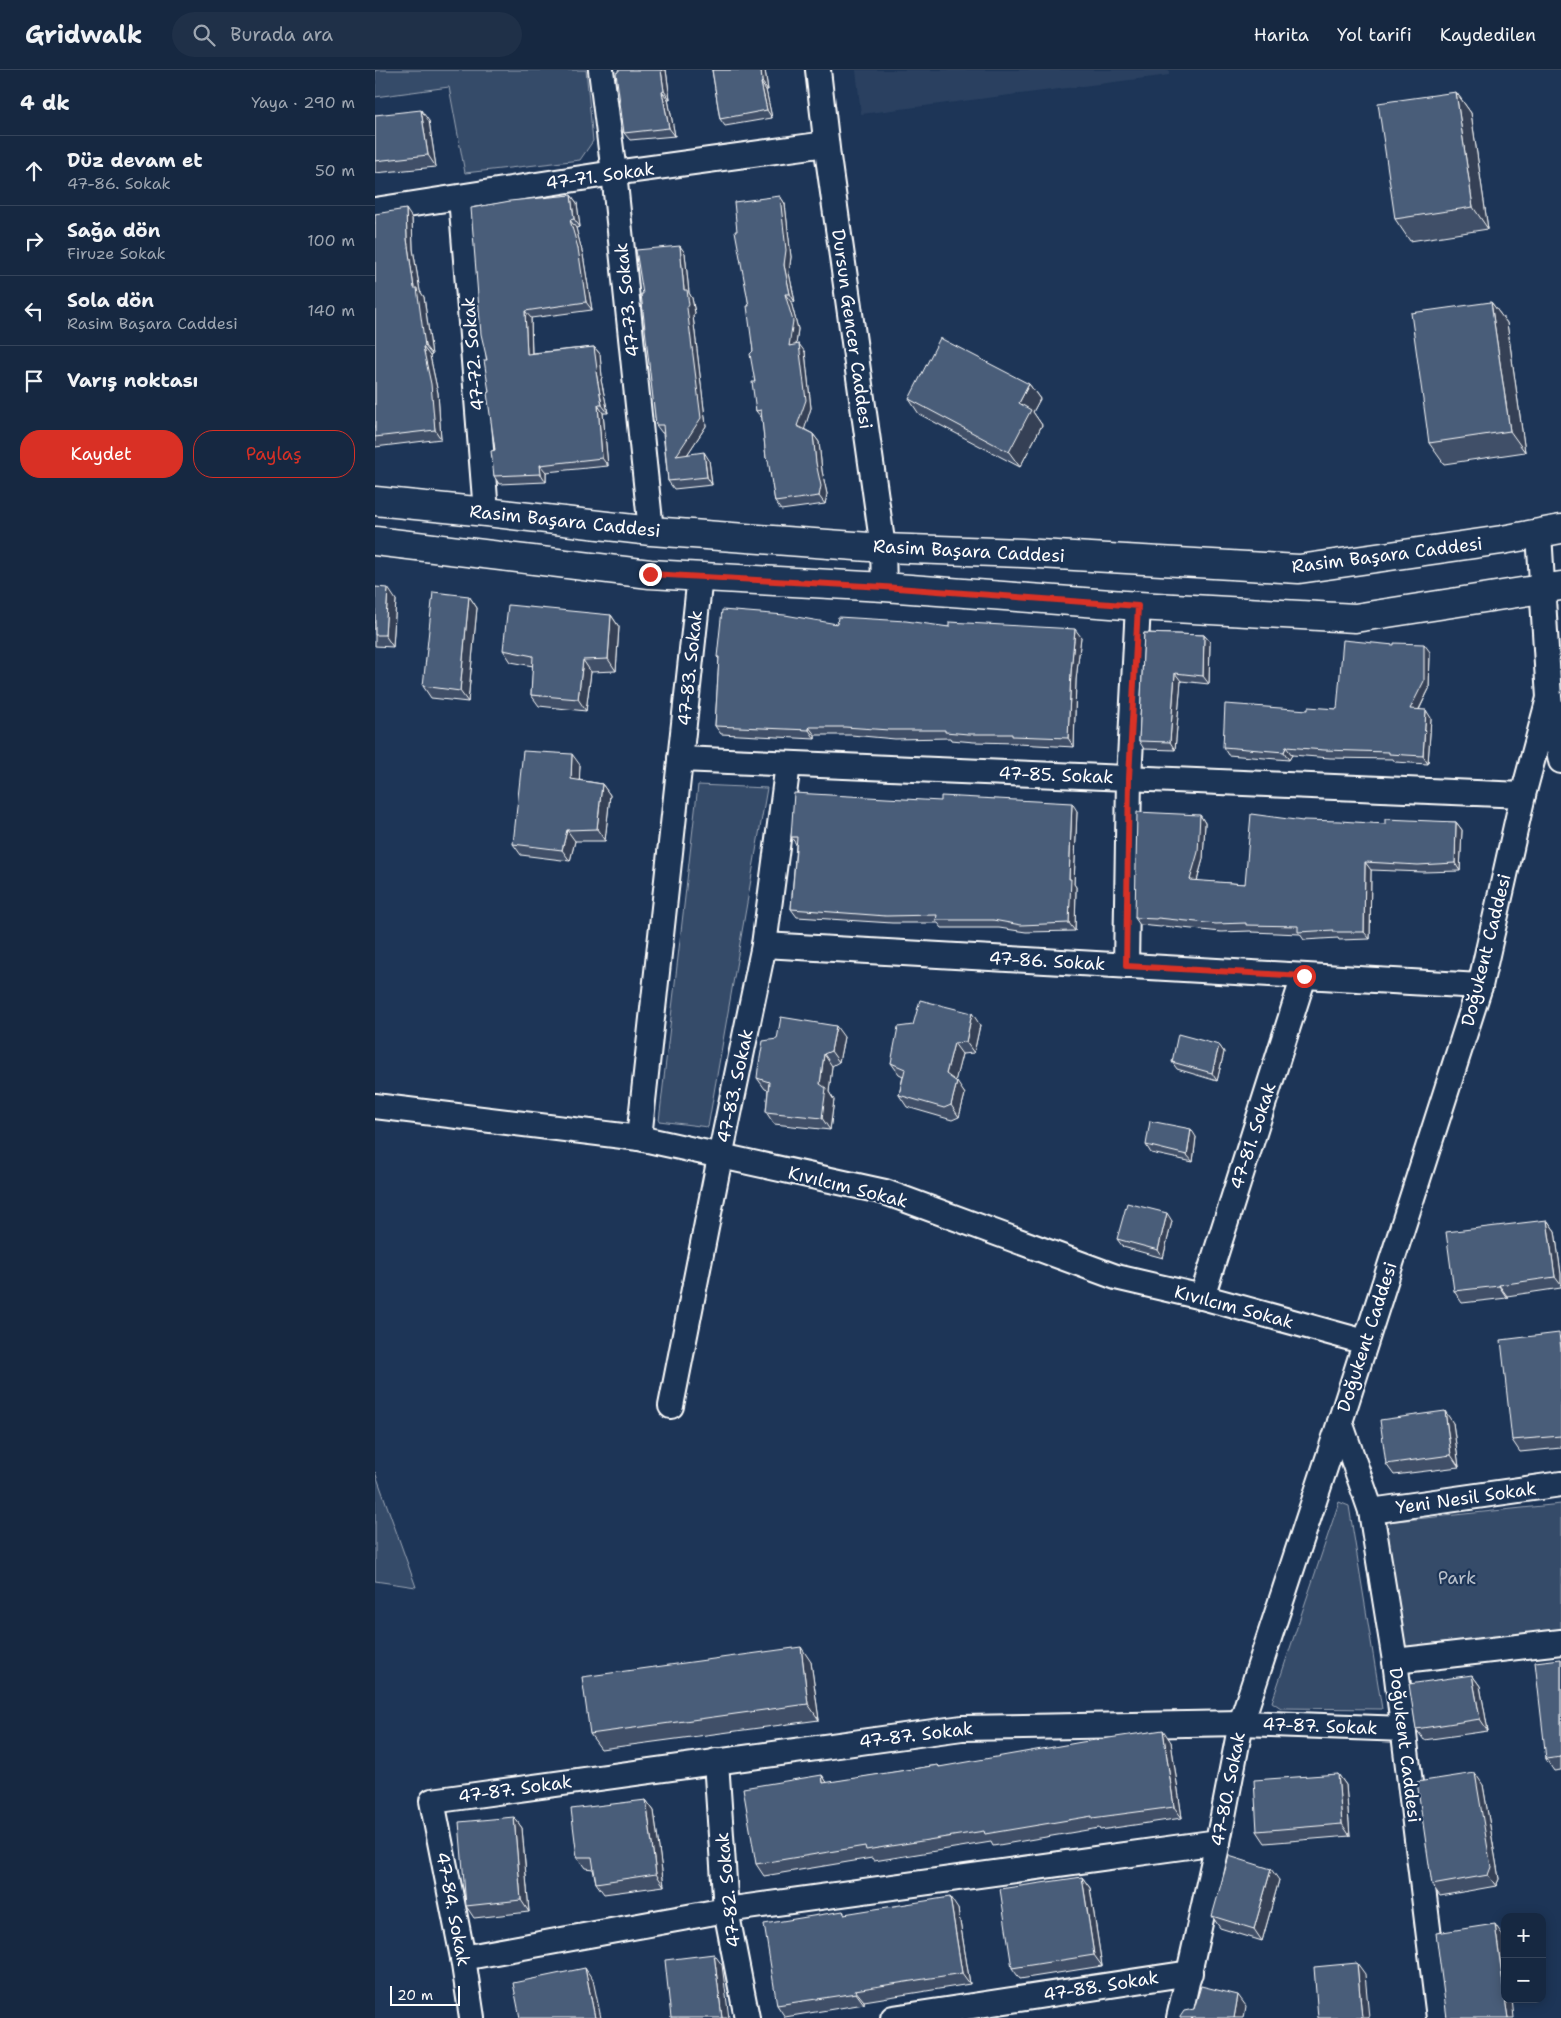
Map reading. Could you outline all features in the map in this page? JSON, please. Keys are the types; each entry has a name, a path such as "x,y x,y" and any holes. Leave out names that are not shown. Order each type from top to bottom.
{"street":[{"name":"47-73. Sokak","path":"601,70 614,173 651,531"},
{"name":"Dursun Gencer Caddesi","path":"818,70 826,144 883,548 884,587"},
{"name":"47-71. Sokak","path":"375,210 614,173 826,144"},
{"name":"47-72. Sokak","path":"461,197 485,512"},
{"name":"Rasim Başara Caddesi","path":"375,501 651,531 883,548 1022,552 1299,569 1550,531"},
{"path":"1550,531 1549,698 1561,760"},
{"path":"375,541 650,574 884,587 1138,606 1355,618 1551,588"},
{"name":"47-83. Sokak","path":"639,1138 700,576"},
{"path":"1126,966 1129,778 1138,606"},
{"name":"Doğukent Caddesi","path":"1439,2018 1404,1729 1371,1510 1340,1422 1480,986 1523,796 1549,698"},
{"name":"47-85. Sokak","path":"680,759 1523,796"},
{"name":"47-83. Sokak","path":"671,1406 764,945 788,764"},
{"name":"47-86. Sokak","path":"764,945 1480,986"},
{"name":"47-81. Sokak","path":"1202,1297 1304,976"},
{"name":"Kıvılcım Sokak","path":"375,1106 639,1138 885,1192 1116,1277 1202,1297 1365,1342"},
{"name":"47-80. Sokak","path":"1179,2018 1190,1973 1241,1723 1340,1422"},
{"name":"Yeni Nesil Sokak","path":"1371,1510 1561,1484"},
{"path":"1395,1662 1561,1642"},
{"name":"47-87. Sokak","path":"432,1801 962,1728 1241,1723 1404,1729"},
{"name":"47-82. Sokak","path":"716,1762 727,1910 747,2018"},
{"name":"47-84. Sokak","path":"432,1801 463,1958 472,2018"},
{"path":"463,1958 727,1910 1217,1842"},
{"name":"47-88. Sokak","path":"893,2018 1190,1973"}],"shaded area":[{"path":"856,70 1169,70 1169,75 861,114"}],"green space":[{"path":"375,70 586,70 593,141 580,160 465,173 449,87 375,97"},
{"path":"698,785 767,788 708,1127 659,1121"},
{"path":"375,1472 416,1587 375,1581"},
{"path":"1339,1502 1349,1506 1382,1709 1281,1708 1272,1702"},
{"name":"Park","path":"1561,1504 1561,1630 1400,1649 1387,1522"}],"building":[{"path":"618,70 661,70 664,91 662,92 669,128 624,133 616,73"},
{"path":"712,70 761,70 761,83 767,110 720,119"},
{"path":"1456,92 1473,207 1395,219 1378,103"},
{"path":"421,110 428,155 375,161 375,115"},
{"path":"571,195 574,219 570,220 578,248 586,302 525,311 527,354 594,347 602,405 598,405 602,458 540,465 541,474 494,476 491,451 495,450 484,360 487,360 481,334 471,208 510,201"},
{"path":"780,196 786,250 784,265 790,294 785,294 793,321 789,346 799,344 806,400 797,426 813,434 821,486 819,496 775,502 768,460 766,458 761,410 756,411 752,382 755,382 750,354 753,351 747,306 749,306 735,231 737,231 734,202"},
{"path":"406,209 407,239 414,288 417,288 425,346 423,347 431,384 435,430 375,437 375,214"},
{"path":"680,246 684,290 687,290 689,305 687,308 701,418 676,456 704,452 707,477 668,481 663,425 656,425 641,294 643,294 636,250"},
{"path":"1491,302 1510,431 1429,443 1411,313"},
{"path":"940,338 1029,384 1019,403 1031,410 1009,452 909,399"},
{"path":"375,587 388,588 385,635 375,635"},
{"path":"433,592 469,596 460,691 423,686"},
{"path":"508,605 611,615 608,659 583,660 578,699 531,695 533,656 503,650"},
{"path":"722,610 785,615 837,624 838,617 906,621 949,627 949,622 1075,629 1068,738 1012,736 1012,734 968,734 945,732 945,730 809,727 809,730 715,726 719,657 717,657"},
{"path":"1144,633 1204,635 1203,676 1175,673 1170,742 1139,741"},
{"path":"1343,640 1394,645 1394,643 1424,644 1424,681 1410,709 1426,710 1423,756 1389,754 1389,752 1286,747 1284,752 1223,747 1225,704 1308,710 1308,707 1337,709"},
{"path":"523,751 572,754 571,779 602,784 597,829 567,830 562,850 513,844"},
{"path":"794,793 941,801 941,796 1072,803 1069,923 1021,925 993,920 936,920 937,915 886,916 791,909 797,837 791,837"},
{"path":"1137,812 1200,815 1198,852 1190,880 1245,884 1251,814 1303,821 1385,824 1385,819 1456,822 1455,863 1418,865 1365,862 1364,932 1333,932 1334,930 1298,932 1298,926 1246,925 1246,923 1216,924 1158,918 1135,918"},
{"path":"920,1000 972,1013 966,1042 954,1043 946,1074 957,1082 951,1105 944,1108 899,1095 905,1069 891,1063 898,1027 913,1025"},
{"path":"781,1017 836,1026 831,1051 824,1054 820,1084 826,1088 822,1118 766,1112 769,1082 757,1078 758,1069 763,1041 777,1039"},
{"path":"1178,1034 1219,1045 1212,1073 1172,1062"},
{"path":"1150,1121 1191,1129 1187,1155 1146,1145"},
{"path":"1127,1203 1167,1213 1158,1250 1117,1239"},
{"path":"1547,1220 1555,1277 1454,1291 1446,1232"},
{"path":"1559,1333 1561,1349 1561,1436 1512,1440 1501,1340"},
{"path":"1445,1411 1451,1455 1386,1464 1380,1420"},
{"path":"801,1647 808,1704 590,1734 582,1677"},
{"path":"1561,1659 1561,1757 1546,1759 1535,1662"},
{"path":"1472,1675 1480,1719 1416,1729 1409,1684"},
{"path":"1163,1730 1174,1807 1092,1818 1092,1816 985,1834 984,1831 866,1850 865,1846 756,1864 743,1788 822,1775 823,1783 938,1765 939,1767"},
{"path":"1475,1773 1491,1867 1488,1875 1432,1885 1417,1782"},
{"path":"1338,1774 1342,1824 1257,1831 1254,1780"},
{"path":"646,1800 656,1874 596,1883 592,1857 577,1857 571,1809"},
{"path":"514,1817 521,1900 466,1906 459,1822"},
{"path":"1229,1856 1271,1869 1254,1929 1212,1916"},
{"path":"1082,1877 1094,1955 1012,1968 1000,1889"},
{"path":"950,1897 962,1973 855,1990 856,1993 777,2005 764,1924 843,1911 844,1914"},
{"path":"1495,1924 1501,1967 1501,2003 1506,2003 1508,2018 1447,2018 1436,1933"},
{"path":"714,1954 722,2018 671,2018 665,1960"},
{"path":"1357,1963 1362,2018 1318,2018 1314,1967"},
{"path":"585,1968 595,2018 520,2018 513,1983"},
{"path":"1201,1986 1238,1995 1234,2018 1180,2018 1184,2011 1194,2009"}],"route":[{"path":"650,574 884,587 1138,606 1129,778 1126,966 1304,976"}]}
